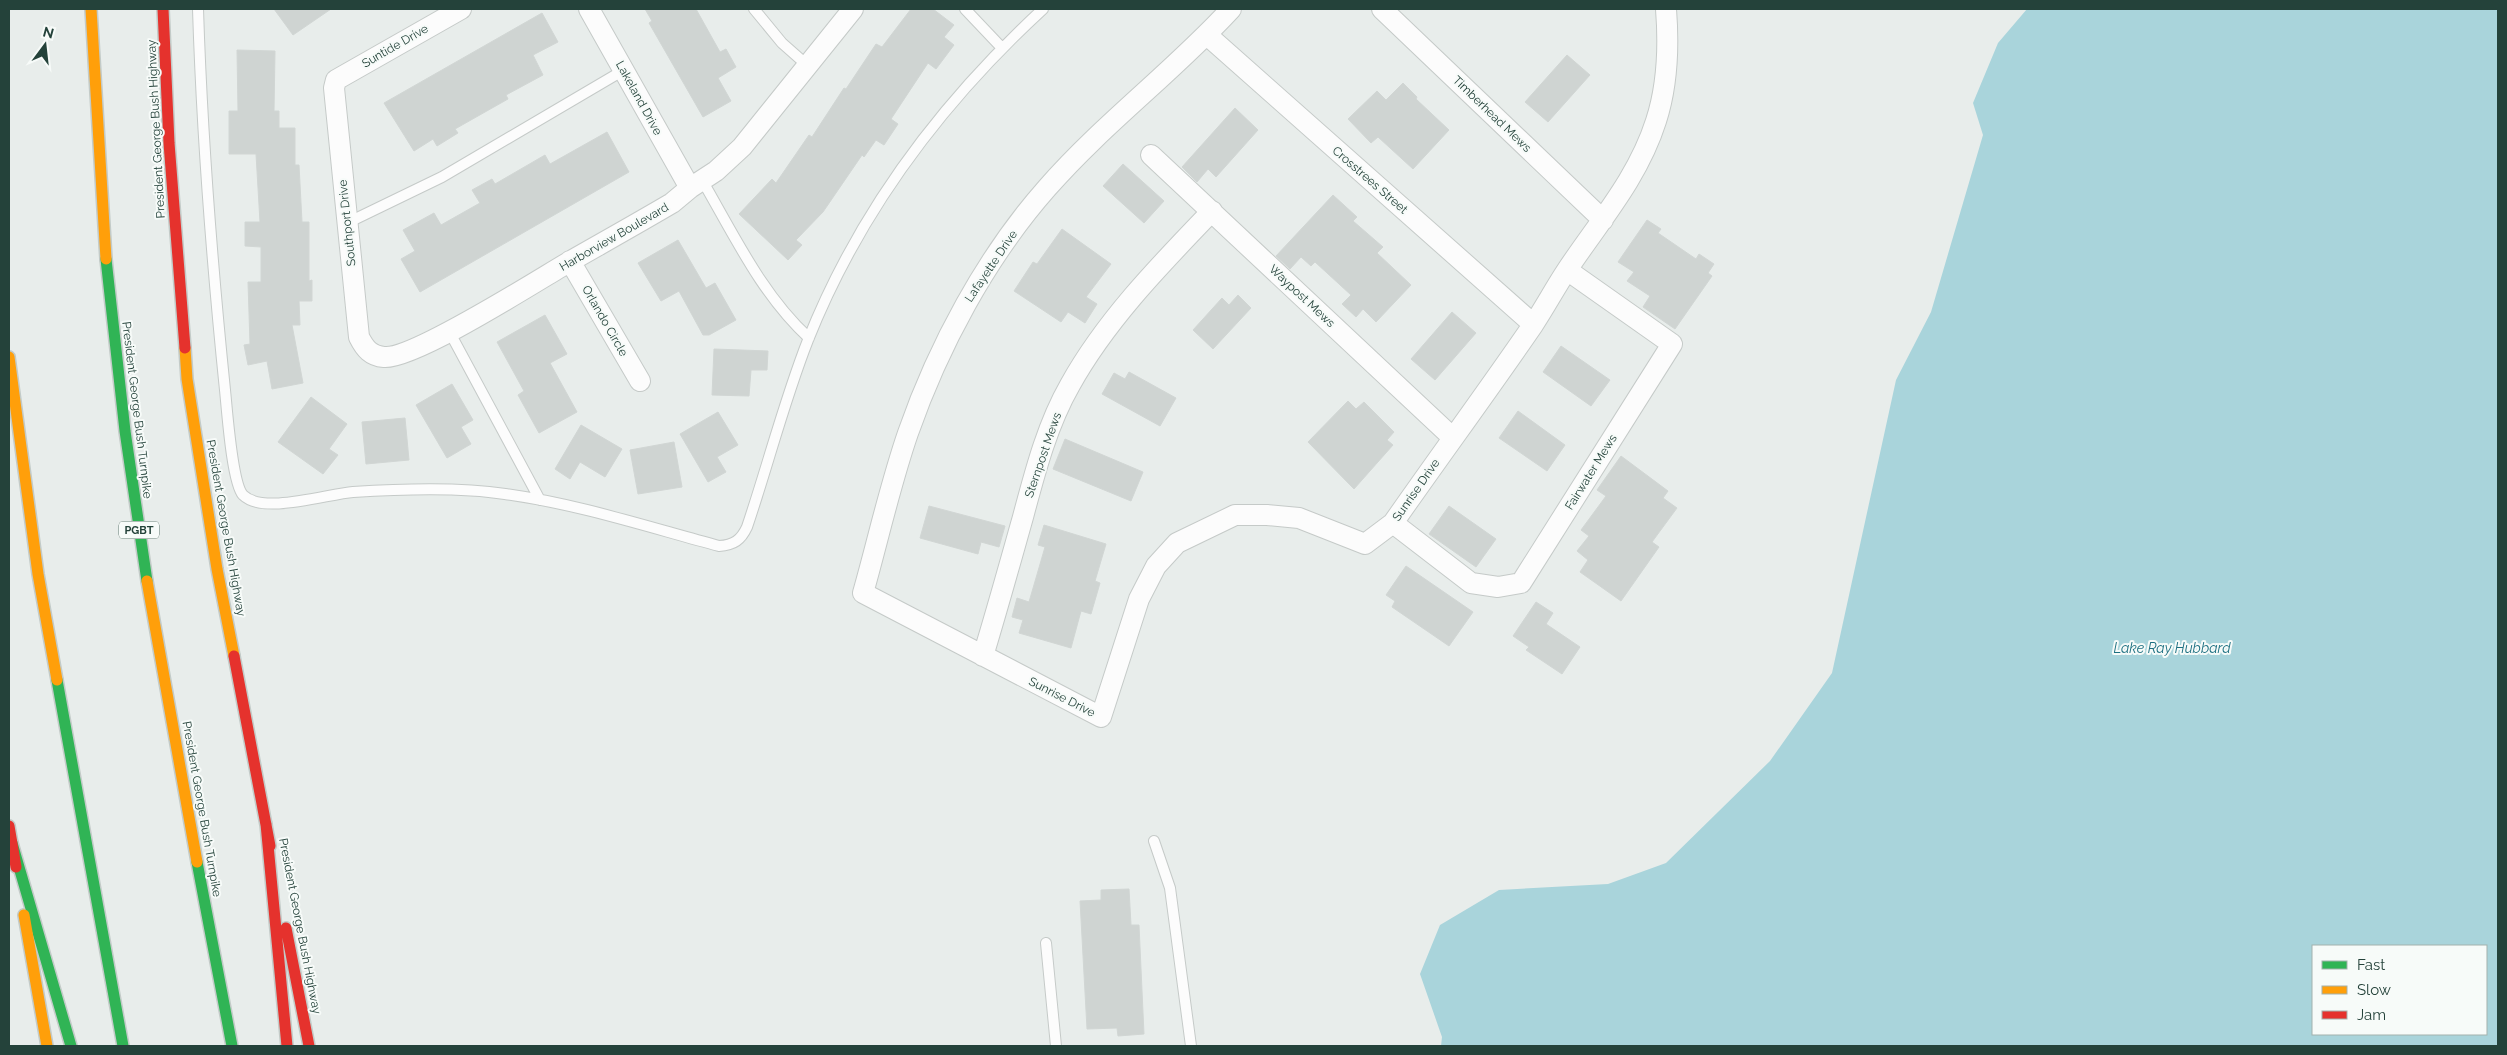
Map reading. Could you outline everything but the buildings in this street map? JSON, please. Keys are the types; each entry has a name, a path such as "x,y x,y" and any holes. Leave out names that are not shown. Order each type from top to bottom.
{"main road":[{"name":"President George Bush Turnpike","path":"91,9 102,211 127,448 155,630 232,1046"},
{"name":"President George Bush Highway","path":"163,9 169,143 187,379 217,569 309,1046"},
{"path":"9,357 38,574 123,1046"},
{"path":"266,824 287,1046"},
{"path":"9,826 47,1046"},
{"path":"12,843 71,1046"}],"street":[{"name":"Suntide Drive","path":"334,88 336,80 461,9"},
{"name":"Lakeland Drive","path":"589,9 624,70 696,184"},
{"name":"Harborview Boulevard","path":"371,354 385,358 403,354 448,331 672,203 716,171 742,147 853,9"},
{"name":"Lafayette Drive","path":"863,593 907,434 942,348 965,304 1020,222 1046,189 1108,125 1207,35 1231,9"},
{"name":"Timberhead Mews","path":"1382,9 1603,220"},
{"name":"Sunrise Drive","path":"863,593 1100,717 1139,599 1156,566 1177,543 1235,516 1267,515 1299,518 1364,544 1393,523 1533,324 1642,158 1656,121 1665,84 1668,56 1666,9"},
{"name":"Crosstrees Street","path":"1207,35 1533,324"},
{"name":"Southport Drive","path":"334,88 359,338 365,349 371,354"},
{"name":"Waypost Mews","path":"1151,155 1452,437"},
{"name":"Sternpost Mews","path":"984,656 1033,481 1051,426 1070,384 1104,335 1154,272 1212,211"},
{"name":"Orlando Circle","path":"570,261 640,381"},
{"name":"Fairwater Mews","path":"1393,523 1471,583 1498,587 1521,582 1672,344 1567,270"}],"lane":[{"path":"198,9 201,99 211,254 231,441 238,487 243,495 258,503 272,504 351,492 502,493 598,512 719,546 734,543 742,537 747,527 796,372 809,338 828,294 876,207 921,142 981,69 1043,9"},
{"path":"754,9 782,43 808,66"},
{"path":"965,9 1002,48"},
{"path":"347,223 442,177 624,70"},
{"path":"696,184 784,314 809,338"},
{"path":"448,331 540,500"},
{"path":"1154,841 1170,888 1191,1046"},
{"path":"1046,943 1056,1046"}],"water":[{"name":"Lake Ray Hubbard","path":"2027,9 2498,9 2498,1046 1441,1046 1442,1037 1420,974 1440,925 1499,890 1608,884 1666,863 1770,761 1832,673 1896,380 1931,312 1983,135 1973,103 1998,43"}],"traffic: fast":[{"path":"106,259 125,431 147,581"},
{"path":"57,680 123,1046"},
{"path":"12,843 71,1046"},
{"path":"197,862 232,1046"}],"traffic: slow":[{"path":"91,9 106,259"},
{"path":"185,348 187,379 217,569 234,656"},
{"path":"9,357 38,574 57,680"},
{"path":"147,581 197,862"},
{"path":"24,915 47,1046"}],"traffic: jam":[{"path":"163,9 169,143 185,348"},
{"path":"234,656 270,846"},
{"path":"266,824 287,1046"},
{"path":"9,826 16,867"},
{"path":"286,928 309,1046"}]}
